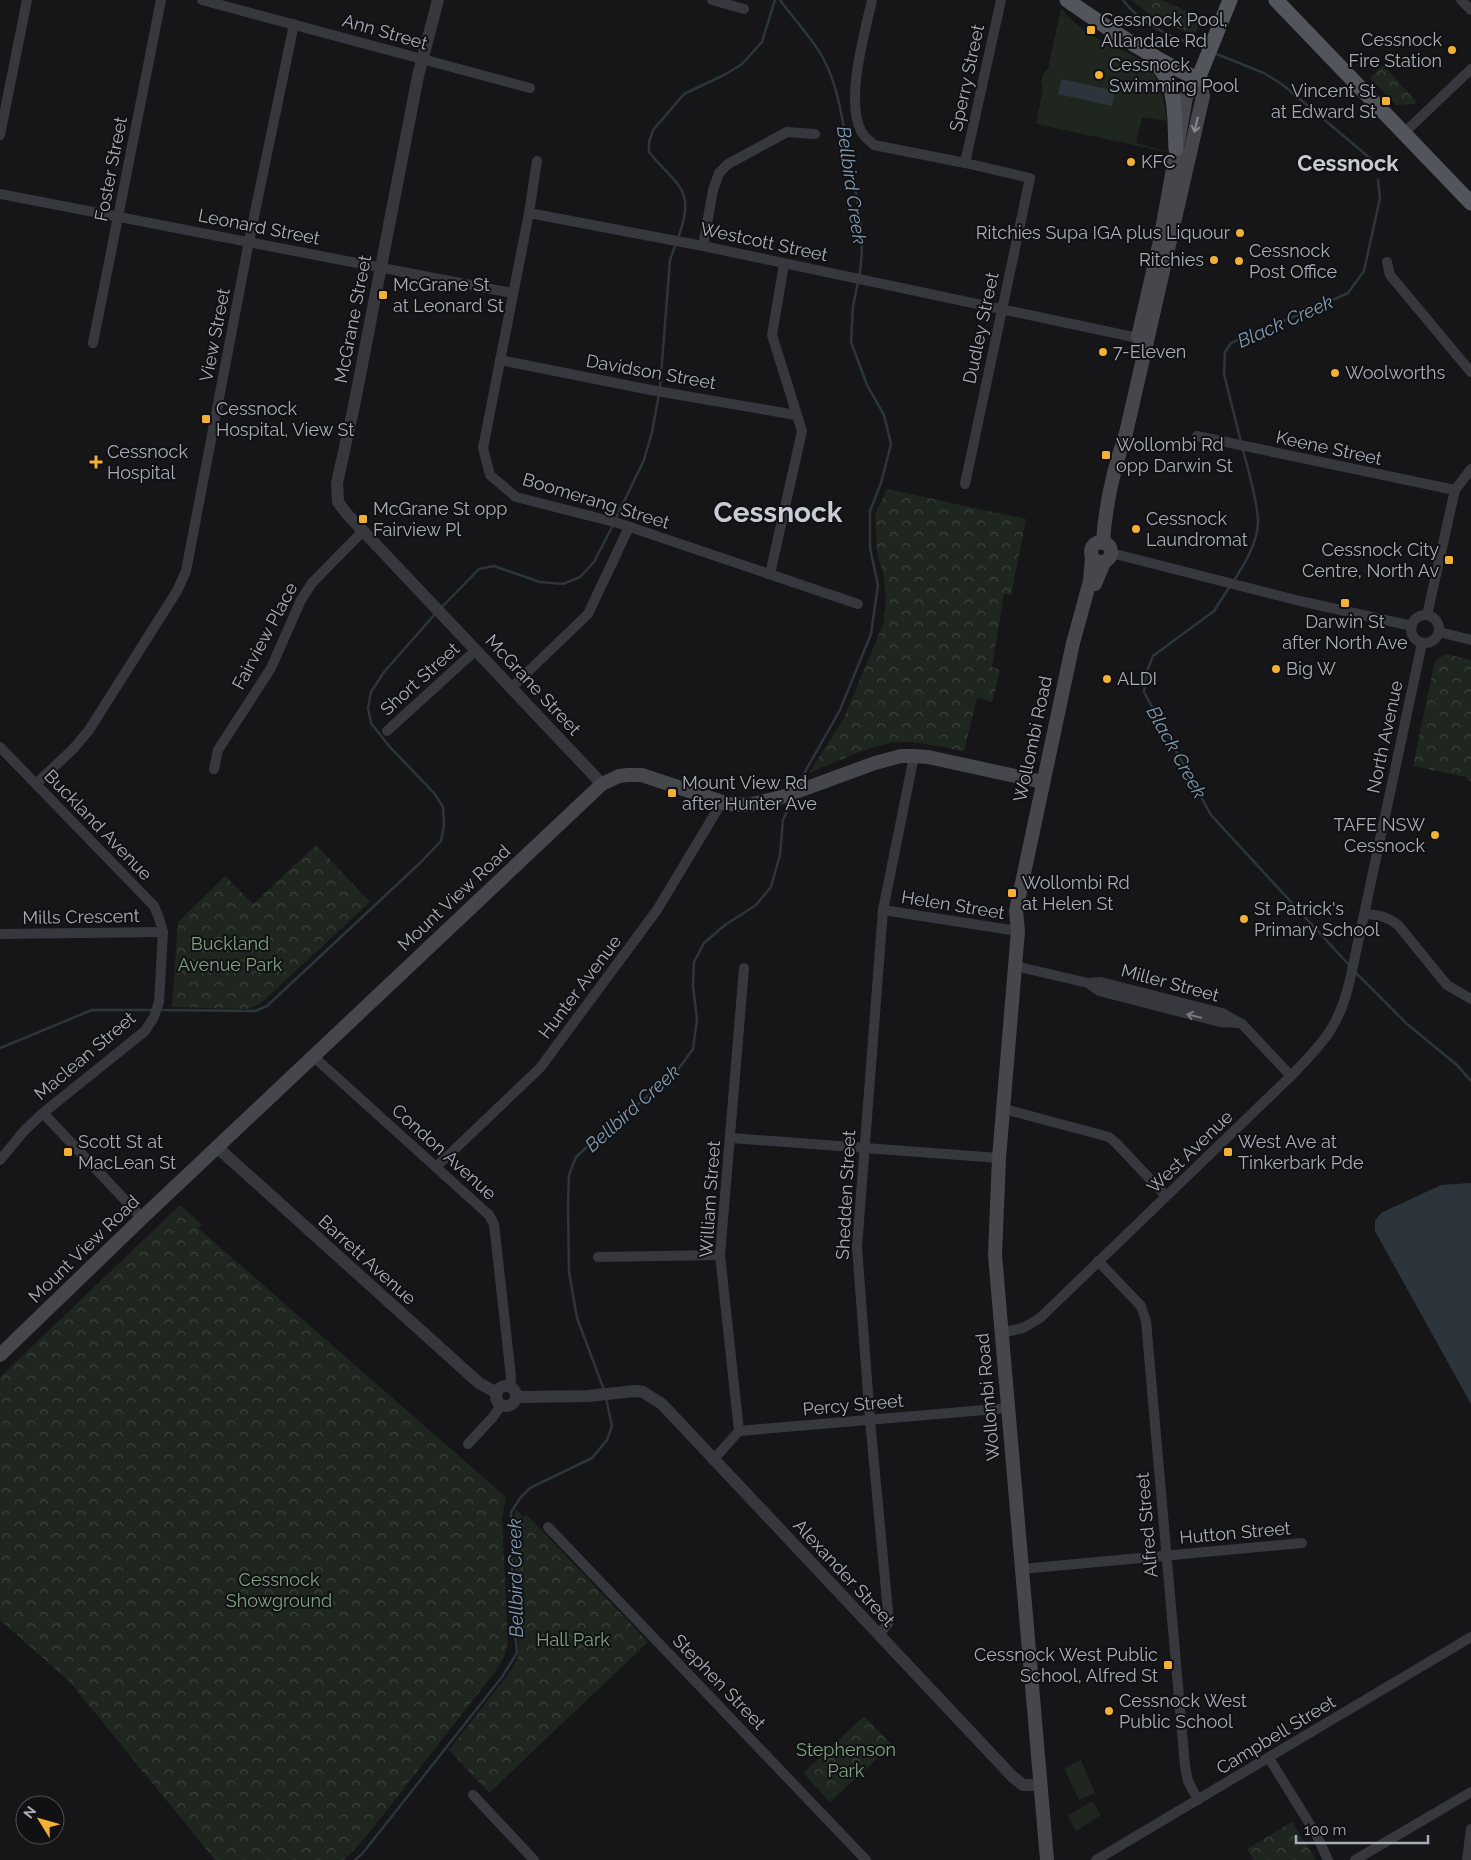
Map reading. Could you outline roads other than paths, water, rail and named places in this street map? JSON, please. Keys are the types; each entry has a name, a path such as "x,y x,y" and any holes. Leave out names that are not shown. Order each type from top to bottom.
{"main road":[{"path":"1067,0 1154,61 1167,80 1174,96 1176,148"},
{"path":"1131,44 1177,70 1198,79 1230,0"},
{"path":"1276,0 1471,203"},
{"name":"Wollombi Road","path":"1119,454 1120,432 1138,338 1160,241 1176,148 1188,93 1198,79"},
{"name":"Wollombi Road","path":"1018,931 1025,913 1059,744 1086,631 1094,585 1102,554 1104,526 1119,454 1126,433 1202,96 1198,79"},
{"path":"1142,362 1141,346 1138,338 1144,333 1152,320"},
{"name":"Wollombi Road","path":"1047,1860 994,1239 1018,931 1016,911 1073,643 1090,581 1102,554"},
{"path":"1043,821 1042,812 1046,790 1043,782 1049,776 1059,744"},
{"name":"Mount View Road","path":"0,1355 142,1218 602,784 619,776 642,775 722,802 734,805 749,805 785,796 875,763 901,756 928,757 1043,782"}],"street":[{"path":"0,135 27,0"},
{"name":"Foster Street","path":"93,343 161,0"},
{"name":"Ann Street","path":"202,0 530,88"},
{"name":"McGrane Street","path":"438,0 422,60 336,494 339,506 602,784"},
{"path":"712,0 744,9"},
{"path":"872,0 856,78 856,107 860,130 874,145 965,163"},
{"name":"Sperry Street","path":"965,163 1001,0"},
{"path":"1461,0 1471,10"},
{"name":"View Street","path":"36,784 74,748 89,730 177,591 186,571 294,24"},
{"path":"1404,133 1471,69"},
{"path":"703,246 713,190 719,173 728,164 787,132 815,134"},
{"name":"Boomerang Street","path":"537,160 529,213 483,448 490,475 516,497 629,526 858,604"},
{"name":"Dudley Street","path":"965,163 1030,178 965,484"},
{"name":"Leonard Street","path":"0,194 512,293"},
{"name":"Westcott Street","path":"529,213 703,246 1138,338"},
{"path":"1387,262 1390,275 1396,283 1471,372"},
{"path":"770,574 802,431 772,335 784,264"},
{"name":"Davidson Street","path":"500,360 666,393 796,415"},
{"name":"Keene Street","path":"1197,436 1455,490"},
{"path":"1428,616 1455,490 1471,468"},
{"path":"512,687 588,614 629,526"},
{"name":"Fairview Place","path":"214,768 218,750 271,668 301,600 312,583 363,530"},
{"path":"1102,554 1221,581 1300,602 1412,626"},
{"path":"1428,616 1438,623 1439,632 1433,641 1422,643 1413,636 1412,626 1418,618 1428,616"},
{"path":"1439,632 1471,640"},
{"name":"North Avenue","path":"1356,956 1422,643"},
{"name":"Short Street","path":"387,731 476,650"},
{"name":"Buckland Avenue","path":"0,747 154,906 160,918 163,932"},
{"name":"Shedden Street","path":"879,1635 889,1622 870,1420 857,1247 883,910 914,756"},
{"name":"Hunter Avenue","path":"436,1167 540,1068 657,910 722,802"},
{"name":"Helen Street","path":"883,910 1018,931"},
{"path":"1364,914 1382,916 1392,920 1447,985 1471,999"},
{"name":"Mills Crescent","path":"0,934 163,932"},
{"name":"Maclean Street","path":"0,1160 24,1131 43,1113 145,1031 154,1017 158,1002 163,932"},
{"name":"West Avenue","path":"1001,1333 1023,1328 1034,1323 1291,1076 1320,1045 1336,1023 1342,1010 1356,956"},
{"name":"Miller Street","path":"1015,966 1088,983 1101,982 1222,1013 1242,1024 1291,1076"},
{"name":"William Street","path":"739,1431 720,1255 744,968"},
{"name":"Condon Avenue","path":"314,1057 489,1215 494,1224 513,1391"},
{"path":"1004,1109 1109,1137 1166,1196"},
{"path":"43,1113 142,1218"},
{"path":"730,1138 1000,1158"},
{"name":"Barrett Avenue","path":"218,1148 499,1399"},
{"path":"598,1257 720,1255"},
{"name":"Alfred Street","path":"1098,1261 1141,1306 1146,1321 1185,1766 1188,1782 1198,1800"},
{"path":"468,1444 493,1417 499,1399 504,1387 513,1391 515,1402 510,1406 499,1399"},
{"name":"Alexander Street","path":"513,1391 520,1397 588,1396 635,1391 643,1392 653,1397 662,1404 1012,1776 1023,1785 1041,1785"},
{"name":"Percy Street","path":"739,1431 1008,1408"},
{"path":"713,1460 739,1431"},
{"name":"Stephen Street","path":"548,1527 866,1860"},
{"name":"Hutton Street","path":"1022,1569 1302,1544"},
{"name":"Campbell Street","path":"1096,1860 1471,1636"},
{"path":"1269,1758 1317,1836 1328,1860"},
{"path":"1355,1860 1471,1792"},
{"path":"473,1794 534,1860"},
{"path":"1468,1860 1471,1829"}],"waterway":[{"path":"678,238 683,221 685,198 675,181 649,152 649,142 653,130 684,94 726,74 742,64 762,42 775,0"},
{"name":"Bellbird Creek","path":"780,0 819,51 833,80 842,116 860,215 862,246 859,277"},
{"name":"Black Creek","path":"1123,0 1149,24 1171,36 1204,49"},
{"name":"Black Creek","path":"1214,53 1264,73 1283,85 1371,159"},
{"name":"Black Creek","path":"1241,442 1224,374 1225,352 1231,343 1348,293 1364,271 1380,198 1378,180"},
{"path":"660,388 670,260 676,243"},
{"name":"Bellbird Creek","path":"798,786 840,710 871,634 878,585 870,548 870,511 881,483 891,444 884,415 867,385 851,342 853,306 858,282"},
{"path":"615,520 644,460 652,432 659,394"},
{"name":"Black Creek","path":"1233,582 1253,545 1258,522 1255,496 1243,450"},
{"path":"441,608 479,569 494,566 540,582 563,584 580,577 594,562 613,525"},
{"name":"Black Creek","path":"1230,586 1214,611 1153,656 1147,671 1144,692 1211,815 1349,965"},
{"path":"159,1010 255,1011 267,1006 420,863 441,841 444,825 443,807 434,793 389,746 371,723 368,708 371,692 384,672 435,614"},
{"name":"Bellbird Creek","path":"604,1390 577,1318 569,1272 569,1175 576,1157 602,1133 674,1075 693,1049 697,1019 693,986 694,962 704,943 725,925 756,905 771,887 780,855 783,820 793,798"},
{"name":"Black Creek","path":"1354,971 1407,1024 1457,1065 1471,1081"},
{"path":"0,1048 92,1010 153,1010"},
{"name":"Bellbird Creek","path":"355,1860 362,1854 502,1677 517,1653 513,1610 511,1512 530,1488 592,1458 607,1440 612,1426 606,1398"}],"place":[{"name":"Cessnock Pool, Allandale Rd","path":"1091,30"},
{"name":"Cessnock Fire Station","path":"1452,50"},
{"name":"Cessnock Swimming Pool","path":"1099,75"},
{"name":"Vincent St at Edward St","path":"1386,101"},
{"name":"KFC","path":"1131,162"},
{"name":"Ritchies Supa IGA plus Liquour","path":"1240,233"},
{"name":"Ritchies","path":"1214,260"},
{"name":"Cessnock Post Office","path":"1239,261"},
{"name":"McGrane St at Leonard St","path":"383,295"},
{"name":"7-Eleven","path":"1103,352"},
{"name":"Woolworths","path":"1335,373"},
{"name":"Cessnock Hospital, View St","path":"206,419"},
{"name":"Wollombi Rd opp Darwin St","path":"1106,455"},
{"name":"Cessnock Hospital","path":"96,462"},
{"name":"McGrane St opp Fairview Pl","path":"363,519"},
{"name":"Cessnock Laundromat","path":"1136,529"},
{"name":"Cessnock City Centre, North Av","path":"1449,560"},
{"name":"Darwin St after North Ave","path":"1345,603"},
{"name":"Big W","path":"1276,669"},
{"name":"ALDI","path":"1107,679"},
{"name":"Mount View Rd after Hunter Ave","path":"672,793"},
{"name":"TAFE NSW Cessnock","path":"1435,835"},
{"name":"Wollombi Rd at Helen St","path":"1012,893"},
{"name":"St Patrick's Primary School","path":"1244,919"},
{"name":"Scott St at MacLean St","path":"68,1152"},
{"name":"West Ave at Tinkerbark Pde","path":"1228,1152"},
{"name":"Cessnock West Public School, Alfred St","path":"1168,1665"},
{"name":"Cessnock West Public School","path":"1109,1711"}],"district":[{"name":"Cessnock","path":"1348,163"},
{"name":"Cessnock","path":"778,512"}],"park label":[{"name":"Buckland Avenue Park","path":"230,954"},
{"name":"Cessnock Showground","path":"279,1590"},
{"name":"Hall Park","path":"573,1640"},
{"name":"Stephenson Park","path":"846,1760"}]}
